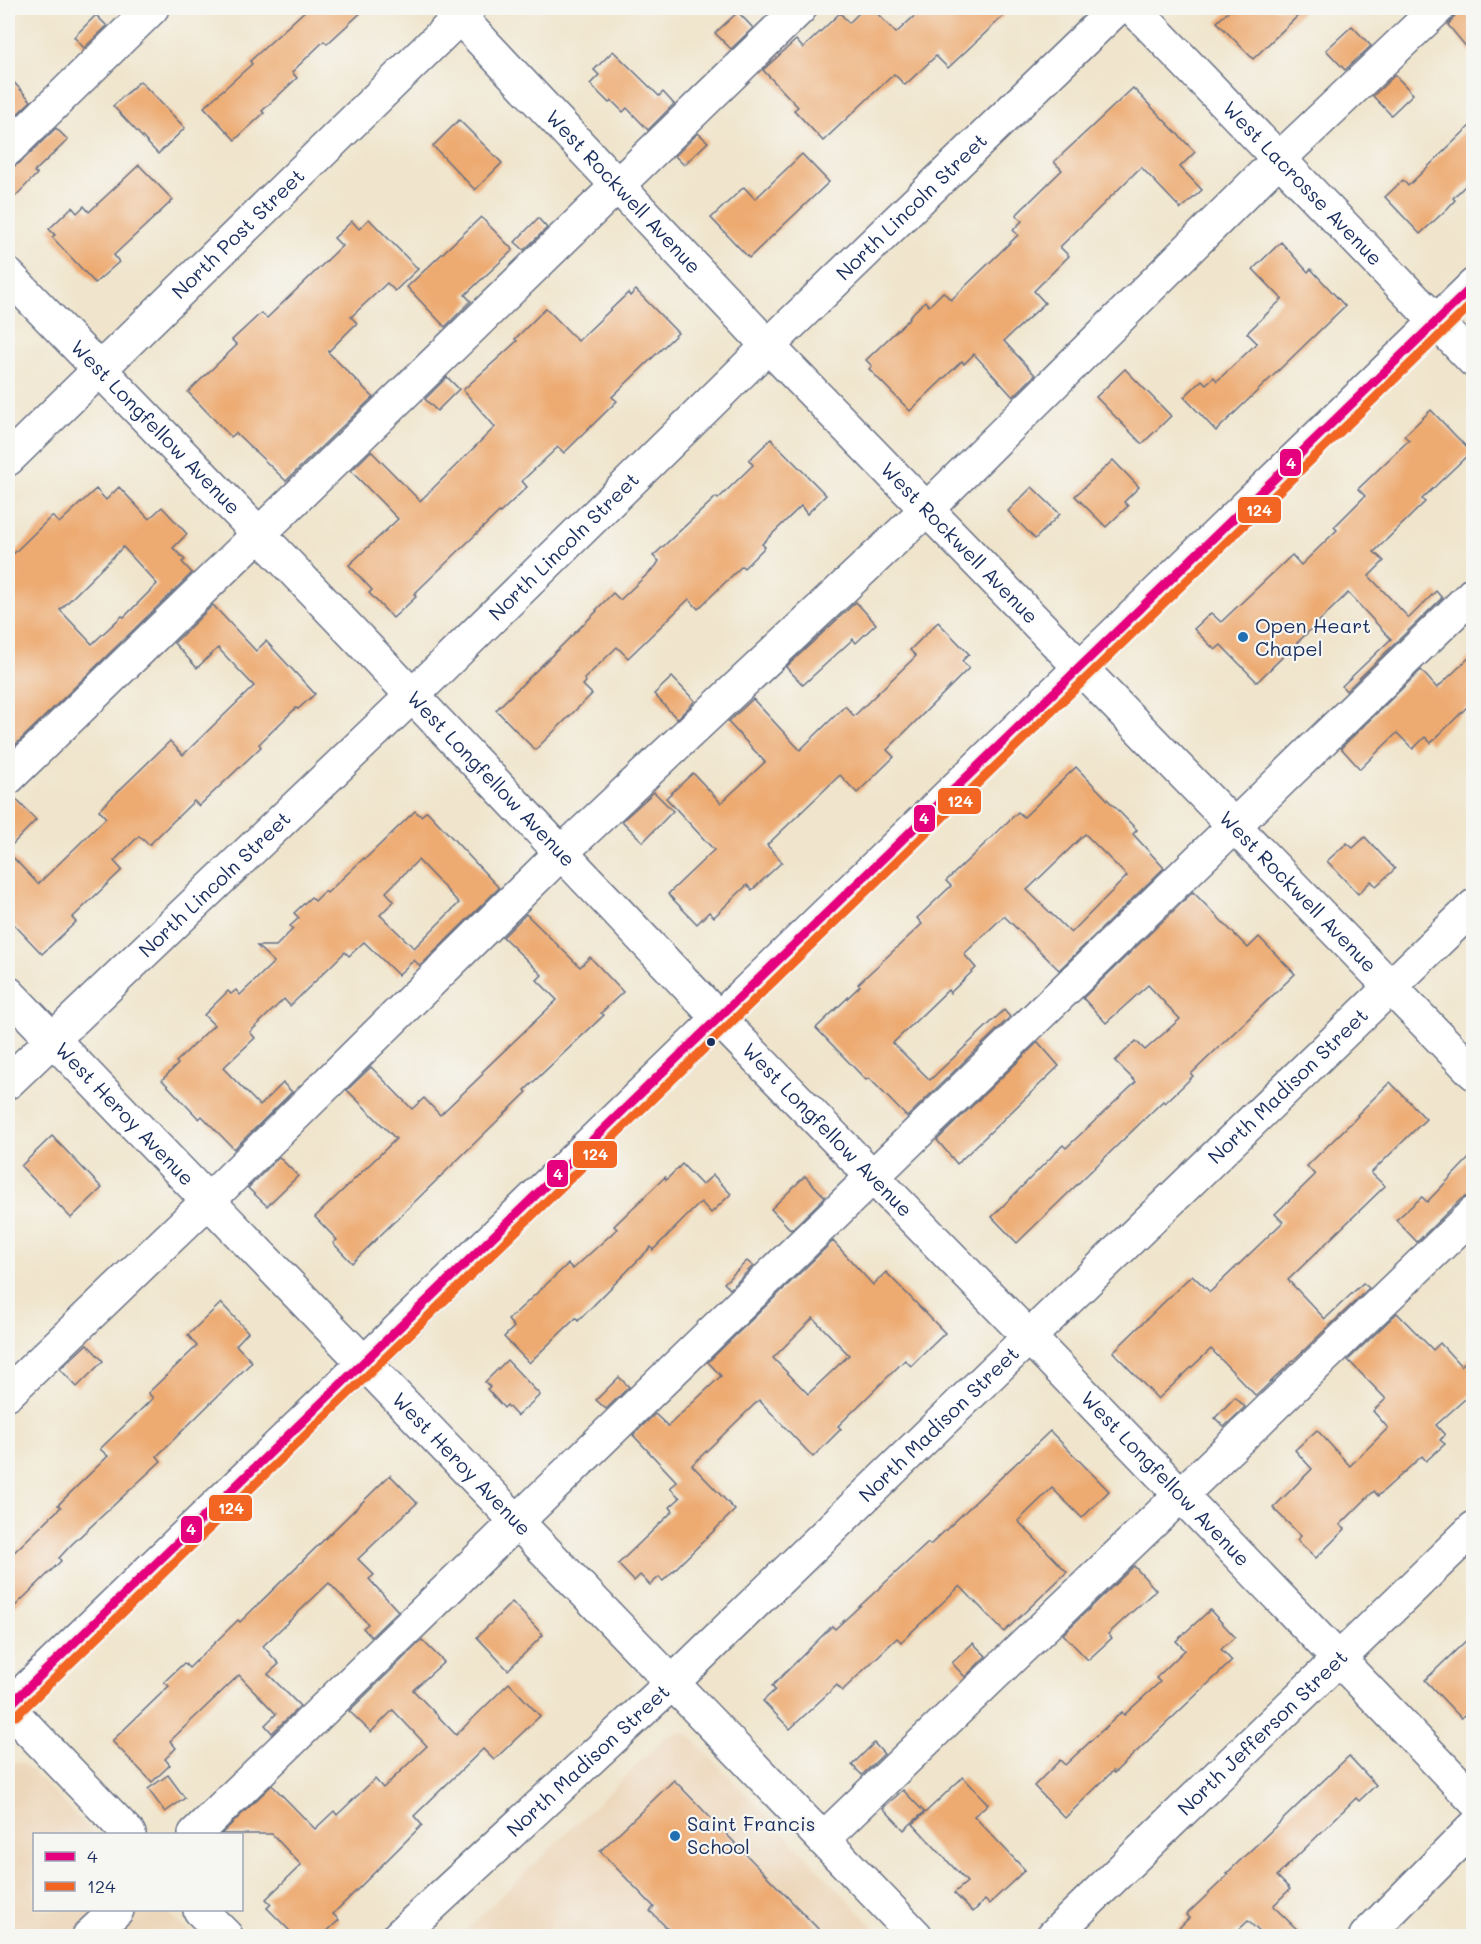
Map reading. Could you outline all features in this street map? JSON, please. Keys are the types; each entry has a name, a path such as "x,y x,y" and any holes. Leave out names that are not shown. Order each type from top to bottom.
{"street":[{"path":"8,149 152,8"},
{"path":"8,778 800,8"},
{"name":"North Lincoln Street","path":"8,1082 412,696 768,346 1117,8"},
{"name":"West Lacrosse Avenue","path":"1133,8 1473,361"},
{"path":"8,1393 208,1201 561,853 927,510 1279,159 1438,8"},
{"name":"West Rockwell Avenue","path":"460,11 768,346 1473,1073"},
{"name":"North Post Street","path":"8,459 460,11"},
{"name":"West Longfellow Avenue","path":"8,275 259,534 719,1019 1029,1337 1473,1800"},
{"path":"128,1833 8,1707 364,1364 1473,285"},
{"path":"196,1833 1473,593"},
{"name":"North Madison Street","path":"399,1936 672,1683 1473,906"},
{"name":"West Heroy Avenue","path":"8,993 916,1936"},
{"path":"823,1839 1473,1213"},
{"name":"North Jefferson Street","path":"1053,1936 1473,1528"},
{"path":"1366,1936 1473,1827"},
{"path":"89,1936 116,1911"},
{"path":"201,1911 226,1936"}],"shaded area":[{"name":"Saint Francis School","path":"678,1732 688,1734 883,1936 460,1936 667,1736"},
{"path":"8,1761 22,1763 29,1768 93,1833 33,1833 33,1911 167,1911 192,1936 8,1936"}],"building":[{"path":"308,8 366,8 327,44 324,41 292,72 297,78 235,140 204,107 252,64 250,61"},
{"path":"864,8 872,8 896,33 923,8 1012,8 948,68 936,56 905,85 894,74 823,141 794,110 798,107 763,70 796,40 803,48 840,13 849,23"},
{"path":"1232,8 1306,8 1253,59 1217,22"},
{"path":"1457,8 1473,8 1473,55 1448,25 1456,14"},
{"path":"738,12 753,28 731,49 715,33"},
{"path":"96,15 107,26 84,48 74,37"},
{"path":"1352,26 1371,46 1345,70 1326,50"},
{"path":"613,51 659,96 663,92 674,104 648,130 627,108 623,112 612,101 609,103 590,84 599,75 594,70"},
{"path":"1395,75 1413,94 1391,115 1373,96"},
{"path":"8,76 31,101 8,123"},
{"path":"140,81 185,128 158,154 113,106"},
{"path":"1133,88 1195,152 1180,167 1202,190 1181,209 1141,167 1060,247 1069,256 1034,291 1045,303 1004,341 1035,375 1013,397 974,354 964,364 962,361 910,411 869,369 872,366 866,360 925,301 929,306 943,292 951,300 1018,235 1013,230 1022,221 1016,215 1062,170 1054,162"},
{"path":"459,120 502,163 475,190 433,146"},
{"path":"1473,123 1473,178 1453,198 1455,200 1447,209 1420,234 1385,197 1403,180 1408,186"},
{"path":"56,128 68,140 34,172 37,174 8,204 8,167 21,162"},
{"path":"698,133 708,142 684,165 675,156"},
{"path":"802,154 829,182 749,258 711,218 744,187 755,199"},
{"path":"139,165 173,200 114,255 119,262 95,283 52,237 55,235 49,229 72,207 77,213 84,206 89,212"},
{"path":"481,217 513,250 465,295 471,301 445,327 407,287"},
{"path":"538,218 547,228 524,250 515,242"},
{"path":"369,219 418,269 395,291 387,283 351,317 357,323 328,352 373,397 286,481 236,433 231,437 188,392 237,345 232,340 261,313 267,318 342,246 334,238 352,221 359,229"},
{"path":"1281,242 1308,272 1311,269 1345,306 1216,431 1184,397 1202,380 1206,384 1214,377 1217,381 1257,343 1247,333 1282,299 1253,269"},
{"path":"636,290 678,333 612,397 617,401 564,453 558,447 522,481 527,487 414,594 416,597 393,618 369,593 372,590 349,565 398,519 351,471 371,451 420,501 495,427 463,390 517,341 515,339 546,308 578,341 628,293 630,296"},
{"path":"1125,369 1171,416 1142,444 1096,397"},
{"path":"447,377 459,389 437,411 425,399"},
{"path":"1431,410 1471,452 1422,499 1425,502 1374,552 1384,561 1369,576 1409,618 1436,591 1442,598 1346,691 1342,686 1391,639 1348,593 1257,682 1221,645 1215,650 1194,629 1211,613 1221,622 1292,555 1301,565 1337,530 1334,527 1365,496 1358,489 1409,440 1404,436"},
{"path":"771,439 826,495 807,514 801,506 762,544 765,547 744,568 742,566 698,609 689,599 628,658 617,647 584,679 586,682 583,685 592,694 535,750 496,710 613,593 620,600 656,566 659,561 653,556 753,465 749,460"},
{"path":"1113,460 1139,487 1124,502 1128,506 1106,527 1075,496"},
{"path":"119,487 149,519 162,507 187,534 173,548 185,560 182,562 192,573 8,752 8,559 52,516 59,523 96,489 106,500","holes":["123,547 157,584 124,617 122,616 92,644 60,610"]},
{"path":"1032,487 1060,514 1035,539 1008,511"},
{"path":"856,602 876,624 856,643 853,639 803,685 786,667"},
{"path":"213,605 256,651 266,641 315,694 298,709 296,708 259,744 261,747 199,806 194,801 149,845 139,836 114,861 122,870 72,918 76,922 42,954 8,918 8,852 38,884 106,818 99,810 170,741 183,755 254,686 218,648 197,668 174,643"},
{"path":"938,622 969,654 962,661 969,668 887,750 894,757 857,793 840,775 767,845 782,862 752,890 747,885 714,917 709,912 697,924 668,894 714,850 666,798 693,773 721,803 765,762 728,722 753,699 800,750 845,706 854,716 916,656 910,650"},
{"path":"1473,654 1473,701 1431,743 1425,737 1413,749 1397,733 1360,769 1341,748 1421,670 1437,688"},
{"path":"672,677 695,701 677,719 654,694"},
{"path":"1076,767 1137,830 1133,834 1164,868 1059,970 1004,916 964,954 976,968 950,993 948,990 893,1043 930,1080 1004,1010 1010,1017 907,1117 869,1078 866,1080 816,1028 860,986 858,984 922,924 917,918 951,886 946,881 1018,812 1024,817","holes":["1085,834 1127,876 1071,933 1027,890"]},
{"path":"654,792 673,811 643,842 622,821"},
{"path":"8,796 13,796 36,820 8,849"},
{"path":"415,811 421,816 427,811 499,888 420,966 414,960 398,975 364,942 349,956 345,952 290,1006 284,999 250,1032 255,1038 223,1068 260,1106 283,1083 292,1092 234,1149 202,1116 199,1119 162,1080 178,1064 176,1062 214,1025 204,1015 228,991 231,994 236,990 240,995 274,962 257,946 276,946 293,929 290,926 299,918 294,913 311,897 315,901 325,891 327,893","holes":["418,860 459,903 414,948 380,915 394,901 386,892"]},
{"path":"1365,837 1395,869 1376,886 1371,881 1358,894 1327,861 1347,843 1353,848"},
{"path":"1193,892 1248,948 1259,937 1295,974 1191,1074 1193,1076 1184,1085 1165,1103 1163,1101 1017,1243 992,1217 1063,1145 1066,1148 1136,1082 1115,1061 1136,1041 1145,1050 1180,1019 1148,985 1106,1023 1083,998"},
{"path":"526,914 580,967 590,957 623,992 601,1013 604,1015 525,1090 527,1092 352,1263 333,1243 337,1240 315,1217 396,1139 347,1090 371,1067 412,1109 424,1098 440,1115 483,1074 482,1072 557,1000 537,980 542,975 503,937"},
{"path":"1038,1042 1059,1066 957,1164 937,1140"},
{"path":"1390,1082 1426,1119 1371,1173 1385,1186 1288,1280 1325,1319 1363,1283 1369,1288 1256,1396 1211,1349 1158,1399 1113,1352 1192,1275 1210,1292 1283,1222 1275,1214 1315,1175 1307,1166"},
{"path":"52,1136 102,1188 71,1218 21,1166"},
{"path":"1473,1154 1473,1195 1461,1199 1417,1242 1396,1220 1422,1197 1427,1202"},
{"path":"279,1157 298,1176 267,1206 248,1188"},
{"path":"682,1164 702,1185 713,1175 731,1194 711,1213 701,1202 653,1250 651,1247 578,1321 576,1318 529,1363 504,1337 514,1327 508,1320 568,1264 573,1269 617,1229 614,1226 665,1177 666,1180"},
{"path":"805,1176 825,1197 791,1230 771,1209"},
{"path":"833,1241 873,1285 886,1272 945,1333 911,1366 905,1360 838,1426 841,1429 813,1457 759,1400 692,1465 735,1510 663,1581 659,1577 650,1585 640,1575 634,1581 618,1564 673,1511 670,1507 680,1498 670,1488 677,1482 633,1435 655,1414 668,1426 721,1376 708,1362","holes":["813,1318 849,1355 808,1394 773,1358"]},
{"path":"747,1261 753,1266 730,1289 724,1283"},
{"path":"221,1303 248,1332 236,1345 252,1362 157,1456 161,1461 71,1545 59,1558 61,1561 8,1613 8,1558 61,1507 58,1505 108,1456 100,1449 153,1398 148,1393 197,1346 188,1335"},
{"path":"1397,1313 1433,1350 1440,1343 1461,1366 1473,1354 1473,1392 1436,1425 1445,1435 1440,1440 1445,1444 1426,1461 1422,1456 1378,1496 1374,1491 1340,1525 1345,1529 1316,1558 1297,1540 1301,1536 1273,1508 1312,1469 1295,1450 1317,1430 1350,1466 1388,1428 1373,1411 1386,1399 1348,1360"},
{"path":"87,1344 103,1361 77,1387 60,1369"},
{"path":"507,1360 540,1395 517,1416 507,1405 504,1408 487,1389 490,1387 485,1382"},
{"path":"619,1377 629,1387 606,1409 596,1400"},
{"path":"1235,1397 1245,1407 1224,1427 1215,1418"},
{"path":"1050,1431 1109,1491 1082,1518 1052,1488 1018,1521 1067,1572 1004,1632 960,1586 901,1642 897,1638 842,1691 837,1685 790,1729 763,1701 775,1690 772,1686 832,1626 835,1629 928,1543 930,1545"},
{"path":"390,1475 417,1503 358,1559 374,1575 369,1579 398,1611 371,1637 363,1628 368,1624 329,1583 263,1646 279,1664 268,1674 300,1706 272,1733 265,1725 276,1714 239,1675 170,1741 176,1748 165,1759 170,1765 152,1782 112,1741 169,1686 164,1682 184,1663 189,1668 238,1620 240,1622"},
{"path":"1134,1566 1156,1590 1108,1634 1112,1638 1088,1660 1063,1634"},
{"path":"512,1602 543,1635 508,1670 477,1637"},
{"path":"1210,1610 1235,1637 1221,1649 1232,1661 1065,1818 1034,1786 1060,1760 1065,1765 1122,1712 1124,1715 1160,1682 1156,1678 1185,1650 1176,1641"},
{"path":"1473,1634 1473,1707 1461,1718 1425,1680"},
{"path":"422,1640 444,1662 413,1690 456,1735 509,1683 540,1716 494,1760 483,1749 414,1816 422,1825 333,1914 339,1920 322,1936 295,1936 267,1908 271,1904 266,1899 301,1865 272,1834 222,1833 272,1785 315,1829 334,1811 337,1815 375,1779 383,1788 427,1746 393,1710 371,1732 349,1711"},
{"path":"973,1643 986,1656 965,1677 952,1663"},
{"path":"874,1743 884,1754 862,1775 852,1765"},
{"path":"1349,1756 1376,1785 1359,1801 1356,1798 1277,1876 1290,1889 1273,1906 1304,1936 1264,1936 1248,1921 1232,1936 1171,1936 1189,1918 1186,1915 1228,1875 1226,1874"},
{"path":"168,1775 185,1798 165,1812 148,1789"},
{"path":"963,1777 988,1804 974,1816 1025,1870 989,1904 985,1900 973,1912 954,1893 967,1882 913,1824"},
{"path":"674,1780 825,1936 675,1936 650,1911 654,1907 600,1851"},
{"path":"903,1790 924,1812 904,1830 883,1808"}],"transit line":[{"name":"4","path":"8,1707 1474,285"},
{"name":"124","path":"16,1716 1474,302"}],"place":[{"name":"Open Heart Chapel","path":"1243,637"},
{"name":"Saint Francis School","path":"675,1836"}]}
